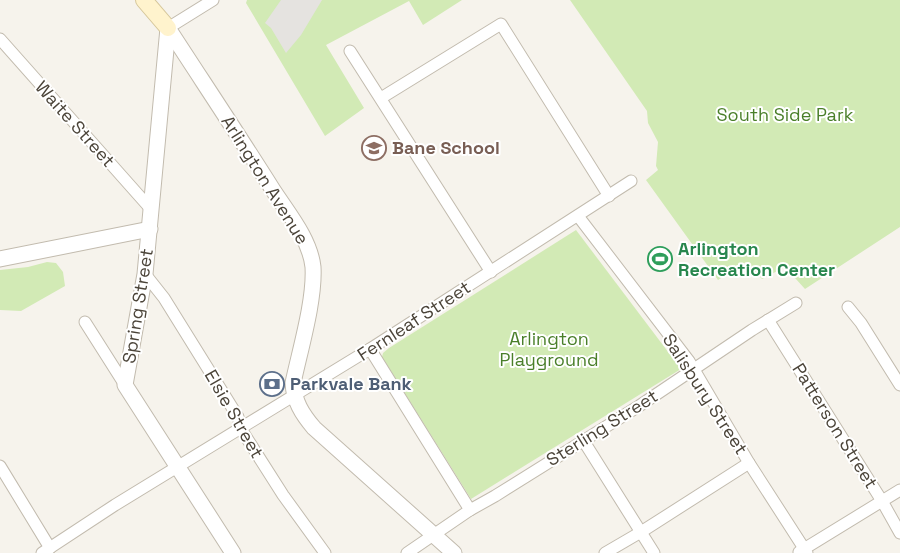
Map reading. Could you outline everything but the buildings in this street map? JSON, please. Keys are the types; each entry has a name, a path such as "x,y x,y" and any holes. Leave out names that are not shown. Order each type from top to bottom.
{"main road":[{"name":"Arlington Avenue","path":"144,0 168,28"}],"street":[{"path":"152,0 168,28 213,0"},
{"path":"380,98 500,24 609,196"},
{"name":"Spring Street","path":"168,28 145,274 125,386 233,553"},
{"name":"Arlington Avenue","path":"168,28 272,189 310,252 313,267 312,288 293,383 294,396"},
{"name":"Waite Street","path":"0,39 150,208"},
{"path":"350,51 491,272"},
{"name":"Fernleaf Street","path":"46,551 116,505 370,349 631,182"},
{"name":"Salisbury Street","path":"578,216 689,361 804,552"},
{"path":"0,259 150,229"},
{"name":"Elsie Street","path":"145,274 164,298 238,417 241,429 283,495 326,553"},
{"name":"Sterling Street","path":"407,553 470,510 495,496 796,303"},
{"path":"848,307 861,323 900,385"},
{"name":"Patterson Street","path":"768,320 882,501 900,533"},
{"path":"86,322 125,386"},
{"path":"370,349 470,510"},
{"path":"294,396 304,416 314,428 454,553"},
{"path":"583,440 654,553"},
{"path":"605,553 749,463"},
{"path":"0,466 46,551"},
{"path":"804,552 900,490"}],"green space":[{"path":"247,0 462,0 423,25 409,1 326,45 364,108 325,136 246,3"},
{"name":"South Side Park","path":"570,0 900,0 900,227 805,289 785,267 762,279 746,262 718,280 646,180 658,170 656,166 658,142 648,123 647,111"},
{"name":"Arlington Playground","path":"576,230 681,369 471,499 382,357 383,353"},
{"path":"47,262 56,263 63,272 65,286 21,311 0,310 0,270 28,267"}],"shaded area":[{"path":"281,0 322,0 301,35 286,53 271,28 265,23"}],"place":[{"name":"Bane School","path":"374,148"},
{"name":"Arlington Recreation Center","path":"660,259"},
{"name":"Parkvale Bank","path":"272,384"}]}
